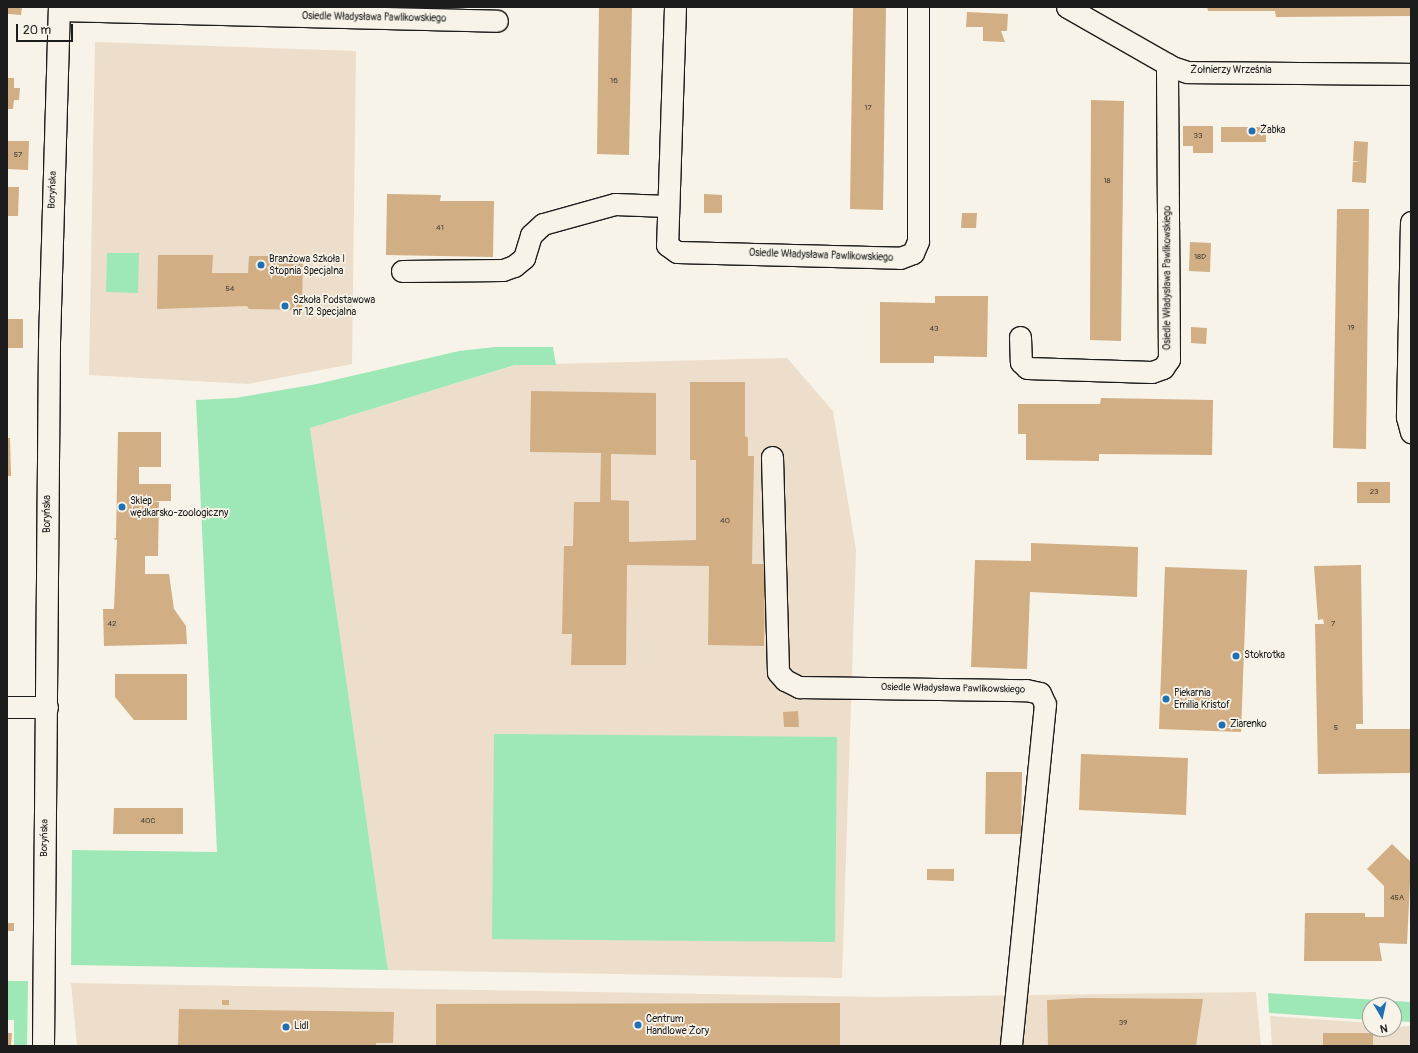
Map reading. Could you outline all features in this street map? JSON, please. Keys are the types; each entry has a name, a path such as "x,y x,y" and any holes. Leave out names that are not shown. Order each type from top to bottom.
{"street":[{"name":"Osiedle Władysława Pawlikowskiego","path":"675,7 667,206 667,245 677,252 900,258 913,253 918,240 918,7"},
{"name":"Żołnierzy Września","path":"1067,7 1167,64 1186,72 1411,74"},
{"name":"Osiedle Władysława Pawlikowskiego","path":"59,9 498,21"},
{"name":"Boryńska","path":"43,1046 49,347 59,9"},
{"name":"Osiedle Władysława Pawlikowskiego","path":"1020,337 1021,362 1027,368 1152,372 1163,368 1169,358 1167,64"},
{"path":"402,271 503,270 514,266 524,258 532,235 543,224 615,204 667,206"},
{"path":"1411,222 1407,417 1411,432"},
{"name":"Osiedle Władysława Pawlikowskiego","path":"772,457 778,672 785,680 799,686 1026,690 1040,693 1046,704 1011,1046"},
{"path":"7,707 47,707"}],"shaded area":[{"path":"95,42 356,51 352,364 248,384 89,375"},
{"path":"787,358 833,411 856,550 842,978 388,970 310,428 516,365"},
{"path":"71,983 878,997 1256,992 1261,1046 77,1046"},
{"path":"1270,1016 1362,1022 1362,1037 1402,1037 1402,1027 1411,1026 1411,1046 1272,1046"}],"green space":[{"path":"107,253 139,253 138,293 106,292"},
{"path":"495,347 553,347 556,365 515,365 310,428 388,970 71,965 72,850 217,852 196,400 235,398 317,384 459,351"},
{"path":"494,734 837,737 835,942 492,939"},
{"path":"7,981 28,981 27,1046 14,1046 14,1020 7,1020"},
{"path":"1268,993 1362,999 1362,1019 1269,1013"},
{"path":"1402,1001 1411,1002 1411,1022 1402,1021"}],"building":[{"path":"7,7 22,7 21,15 8,14 7,18"},
{"path":"599,7 632,7 629,155 597,154"},
{"path":"853,7 886,7 883,210 850,209"},
{"path":"1207,7 1411,7 1411,16 1276,17 1275,11 1208,11"},
{"path":"967,12 1008,14 1007,31 1001,31 1005,42 983,41 983,27 966,27"},
{"path":"7,78 14,78 14,88 20,88 19,100 14,100 13,109 7,109"},
{"path":"1091,100 1124,101 1121,341 1090,340"},
{"path":"1183,126 1213,126 1213,153 1193,153 1193,146 1183,146"},
{"path":"1221,127 1266,127 1266,142 1221,142"},
{"path":"7,141 29,141 28,170 7,169"},
{"path":"1354,141 1368,142 1366,183 1352,182 1353,162 1361,162 1353,161"},
{"path":"7,187 19,187 18,216 7,216"},
{"path":"387,194 441,195 440,201 494,201 493,257 386,255"},
{"path":"704,194 722,195 722,213 704,213"},
{"path":"1337,209 1369,209 1366,449 1333,448"},
{"path":"962,213 977,213 976,228 961,228"},
{"path":"1190,242 1211,243 1210,272 1189,271"},
{"path":"158,255 213,255 212,273 248,273 249,256 303,256 302,310 249,309 247,306 157,309"},
{"path":"935,296 988,296 987,357 934,356 934,363 880,363 880,302 935,303"},
{"path":"7,319 23,319 23,348 7,348"},
{"path":"1191,327 1207,328 1206,344 1191,343"},
{"path":"690,382 745,382 745,436 748,438 748,456 754,456 752,564 765,564 764,646 708,645 709,566 627,565 626,665 571,665 572,634 562,634 564,546 573,546 574,502 600,502 601,453 530,452 531,391 656,393 656,455 611,454 611,500 629,501 629,542 696,540 696,460 690,460"},
{"path":"1101,398 1213,400 1212,455 1099,454 1099,461 1026,460 1026,434 1018,434 1018,404 1100,404"},
{"path":"118,432 161,432 161,467 139,467 139,484 171,484 171,501 153,501 159,502 158,556 145,556 145,574 169,574 174,609 186,626 187,644 104,646 103,609 114,609 117,540 113,539 116,538"},
{"path":"7,438 10,438 11,476 7,476"},
{"path":"1357,482 1390,482 1390,503 1357,503"},
{"path":"1031,543 1138,547 1137,597 1030,592 1027,669 971,667 975,560 1031,561"},
{"path":"1361,565 1363,724 1356,724 1356,729 1411,729 1411,773 1318,774 1315,624 1324,624 1323,619 1318,620 1314,566"},
{"path":"1165,567 1247,570 1241,732 1159,729"},
{"path":"115,674 187,674 187,720 134,720 115,697"},
{"path":"798,711 799,727 784,727 783,712"},
{"path":"1081,754 1188,758 1186,815 1079,810"},
{"path":"986,772 1022,772 1021,834 985,834"},
{"path":"114,808 183,808 183,834 113,834"},
{"path":"1392,844 1411,862 1407,944 1379,943 1382,961 1304,961 1305,913 1365,913 1365,917 1384,917 1384,886 1367,869"},
{"path":"927,869 954,869 954,881 927,880"},
{"path":"7,923 14,923 14,931 7,931"},
{"path":"1084,998 1203,999 1196,1046 1048,1046 1047,1000"},
{"path":"222,1000 229,1000 229,1005 222,1005"},
{"name":"Centrum Handlowe Żory","path":"840,1003 840,1046 436,1046 436,1004"},
{"name":"Lidl","path":"179,1009 394,1012 393,1043 376,1043 376,1046 178,1046"},
{"path":"7,1033 12,1033 11,1046 7,1046"},
{"path":"1323,1033 1362,1033 1362,1037 1373,1037 1373,1046 1323,1046"}],"place":[{"name":"Żabka","path":"1252,131"},
{"name":"Branżowa Szkoła I Stopnia Specjalna","path":"261,265"},
{"name":"Szkoła Podstawowa nr 12 Specjalna","path":"285,306"},
{"name":"Sklep wędkarsko-zoologiczny","path":"122,507"},
{"name":"Stokrotka","path":"1236,656"},
{"name":"Piekarnia Emilia Kristof","path":"1166,699"},
{"name":"Ziarenko","path":"1222,725"},
{"name":"Centrum Handlowe Żory","path":"638,1025"},
{"name":"Lidl","path":"286,1027"}]}
